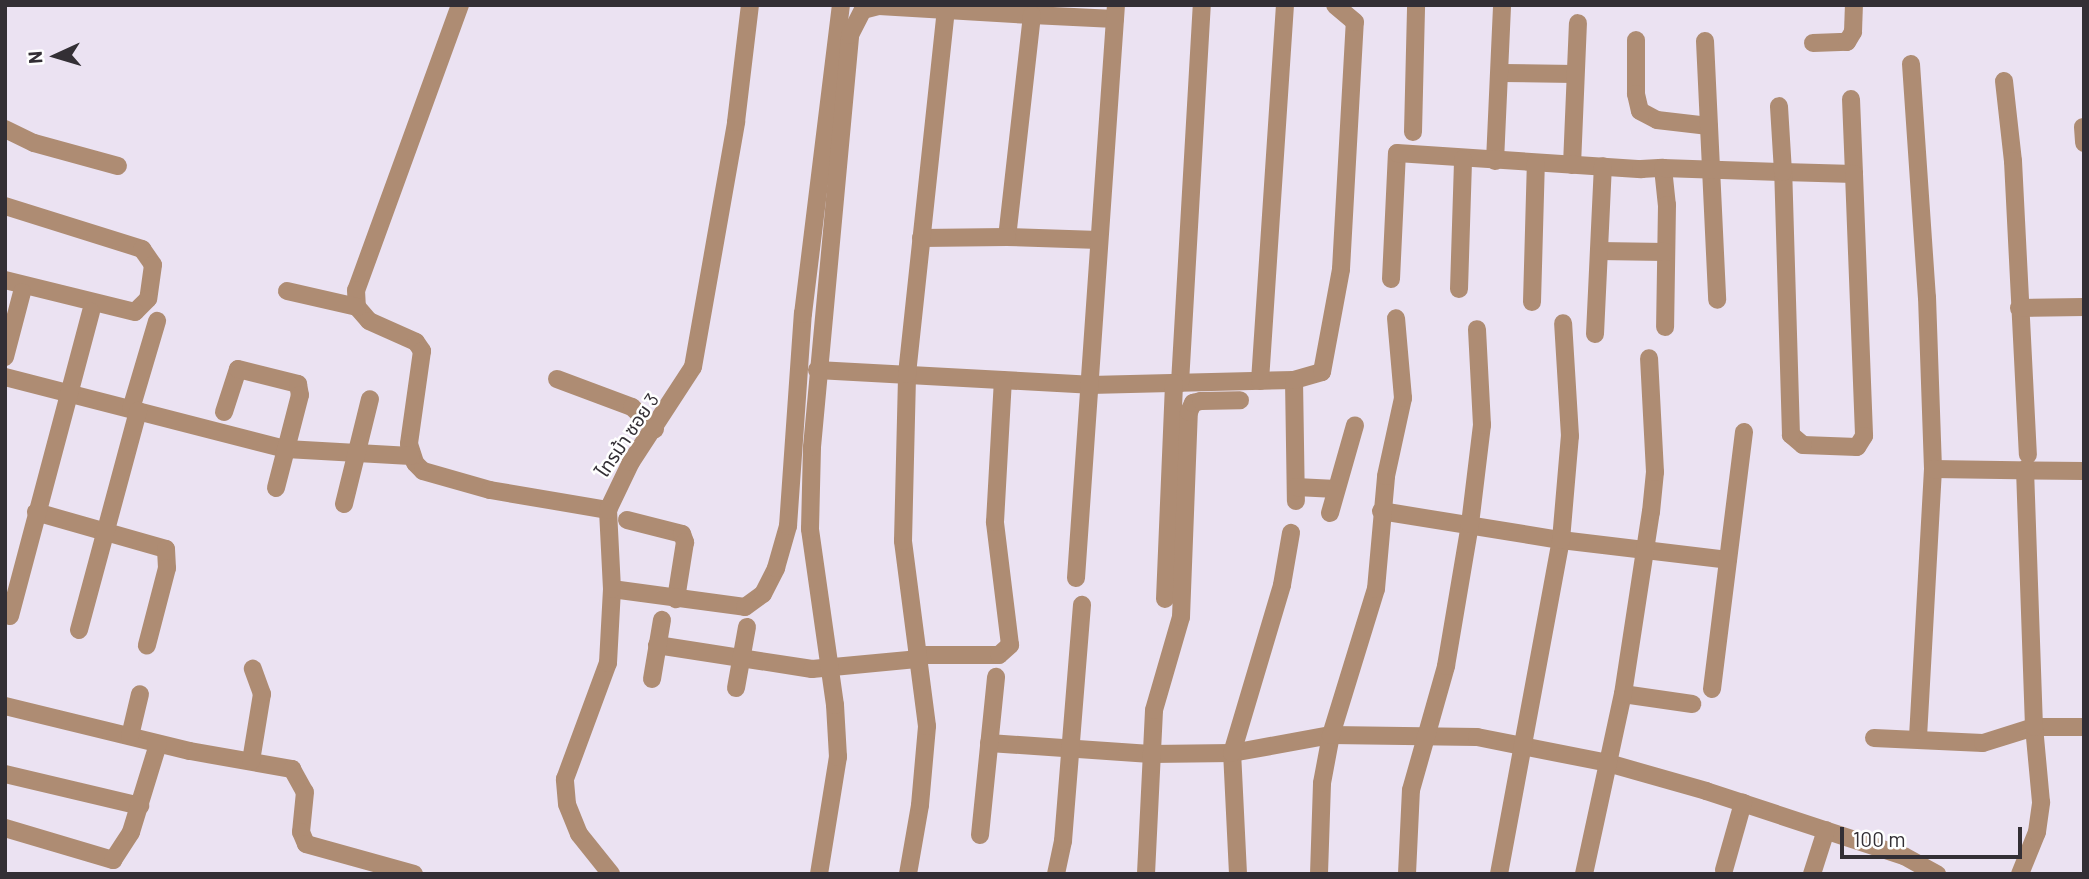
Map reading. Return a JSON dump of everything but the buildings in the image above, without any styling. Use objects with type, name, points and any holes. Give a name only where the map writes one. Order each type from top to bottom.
[{"type":"street","points":[[357,307],[356,290],[460,5]]},
{"type":"street","name":"ไทรม้า ซอย 3","points":[[611,874],[579,834],[567,804],[565,779],[608,663],[612,589],[608,510],[631,462],[690,376],[704,326],[750,5]]},
{"type":"street","points":[[612,589],[676,599],[754,604],[776,568],[788,526],[803,314],[841,5]]},
{"type":"street","points":[[1165,599],[1202,5]]},
{"type":"street","points":[[1260,381],[1285,5]]},
{"type":"street","points":[[817,369],[1090,385],[1294,380],[1322,372],[1341,269],[1355,22],[1335,5]]},
{"type":"street","points":[[1413,131],[1416,5]]},
{"type":"street","points":[[1495,161],[1502,73],[1502,5]]},
{"type":"street","points":[[1813,43],[1847,42],[1853,32],[1854,5]]},
{"type":"street","points":[[819,874],[838,757],[830,668],[810,529],[817,369],[854,22],[863,10],[879,6],[1032,15],[1116,12],[1076,578]]},
{"type":"street","points":[[908,874],[926,743],[904,541],[908,374],[946,12]]},
{"type":"street","points":[[1007,237],[1024,120],[1032,15]]},
{"type":"street","points":[[1572,165],[1578,23]]},
{"type":"street","points":[[1636,40],[1640,111],[1668,122],[1709,126]]},
{"type":"street","points":[[1705,41],[1717,300]]},
{"type":"street","points":[[1911,64],[1933,469],[1918,738]]},
{"type":"street","points":[[1502,73],[1575,74]]},
{"type":"street","points":[[2004,81],[2013,162],[2027,462],[2034,727],[2040,817],[2020,874]]},
{"type":"street","points":[[1779,106],[1791,435],[1803,445],[1857,447],[1864,436],[1851,99]]},
{"type":"street","points":[[5,129],[34,143],[118,166]]},
{"type":"street","points":[[1391,279],[1397,153],[1572,165],[1854,174]]},
{"type":"street","points":[[1459,289],[1463,159]]},
{"type":"street","points":[[1532,302],[1536,163]]},
{"type":"street","points":[[1595,334],[1603,166]]},
{"type":"street","points":[[1663,168],[1665,327]]},
{"type":"street","points":[[5,206],[142,249],[153,265],[148,299],[135,312],[5,280]]},
{"type":"street","points":[[921,238],[1099,240]]},
{"type":"street","points":[[1599,251],[1666,252]]},
{"type":"street","points":[[287,291],[357,307],[369,321],[416,342],[422,351],[410,450],[423,471],[438,477],[608,510]]},
{"type":"street","points":[[5,357],[22,292]]},
{"type":"street","points":[[2019,308],[2084,307]]},
{"type":"street","points":[[10,617],[67,393],[91,312]]},
{"type":"street","points":[[1319,874],[1321,794],[1331,735],[1376,589],[1381,511],[1403,398],[1396,318]]},
{"type":"street","points":[[79,631],[157,321]]},
{"type":"street","points":[[1499,874],[1561,540],[1570,436],[1563,323]]},
{"type":"street","points":[[1407,874],[1410,796],[1457,613],[1470,524],[1482,425],[1477,329]]},
{"type":"street","points":[[1584,874],[1623,694],[1655,472],[1648,358]]},
{"type":"street","points":[[224,412],[238,369],[294,380],[301,389],[276,488]]},
{"type":"street","points":[[5,377],[286,449],[351,452],[410,450]]},
{"type":"street","points":[[556,379],[632,407],[655,429]]},
{"type":"street","points":[[657,645],[741,659],[830,668],[917,657],[999,655],[1010,645],[995,522],[1003,380]]},
{"type":"street","points":[[1294,380],[1296,494],[1336,489]]},
{"type":"street","points":[[344,504],[351,452],[370,400]]},
{"type":"street","points":[[1146,874],[1154,710],[1181,617],[1189,412],[1193,403],[1201,401],[1240,400]]},
{"type":"street","points":[[1330,513],[1355,425]]},
{"type":"street","points":[[1712,689],[1744,432]]},
{"type":"street","points":[[1933,469],[2027,462],[2084,471]]},
{"type":"street","points":[[1381,511],[1561,540],[1728,560]]},
{"type":"street","points":[[36,512],[104,529],[166,549],[167,568],[147,645]]},
{"type":"street","points":[[627,520],[682,534],[685,542],[676,599]]},
{"type":"street","points":[[1238,874],[1232,753],[1282,585],[1291,533]]},
{"type":"street","points":[[1056,874],[1063,841],[1082,605]]},
{"type":"street","points":[[652,680],[662,620]]},
{"type":"street","points":[[736,688],[747,627]]},
{"type":"street","points":[[251,761],[262,694],[253,669]]},
{"type":"street","points":[[980,835],[996,677]]},
{"type":"street","points":[[130,736],[140,694]]},
{"type":"street","points":[[1623,694],[1692,704]]},
{"type":"street","points":[[5,706],[190,751],[292,769],[303,782],[301,832],[306,844],[414,874]]},
{"type":"street","points":[[1874,738],[1983,743],[2034,727],[2084,727]]},
{"type":"street","points":[[989,743],[1150,754],[1232,753],[1331,735],[1428,734],[1525,745],[1608,763],[1743,803],[1904,856],[1937,874]]},
{"type":"street","points":[[5,828],[113,860],[140,806],[160,744]]},
{"type":"street","points":[[5,774],[140,806]]},
{"type":"street","points":[[1724,870],[1743,803]]},
{"type":"street","points":[[1812,874],[1826,830]]}]
